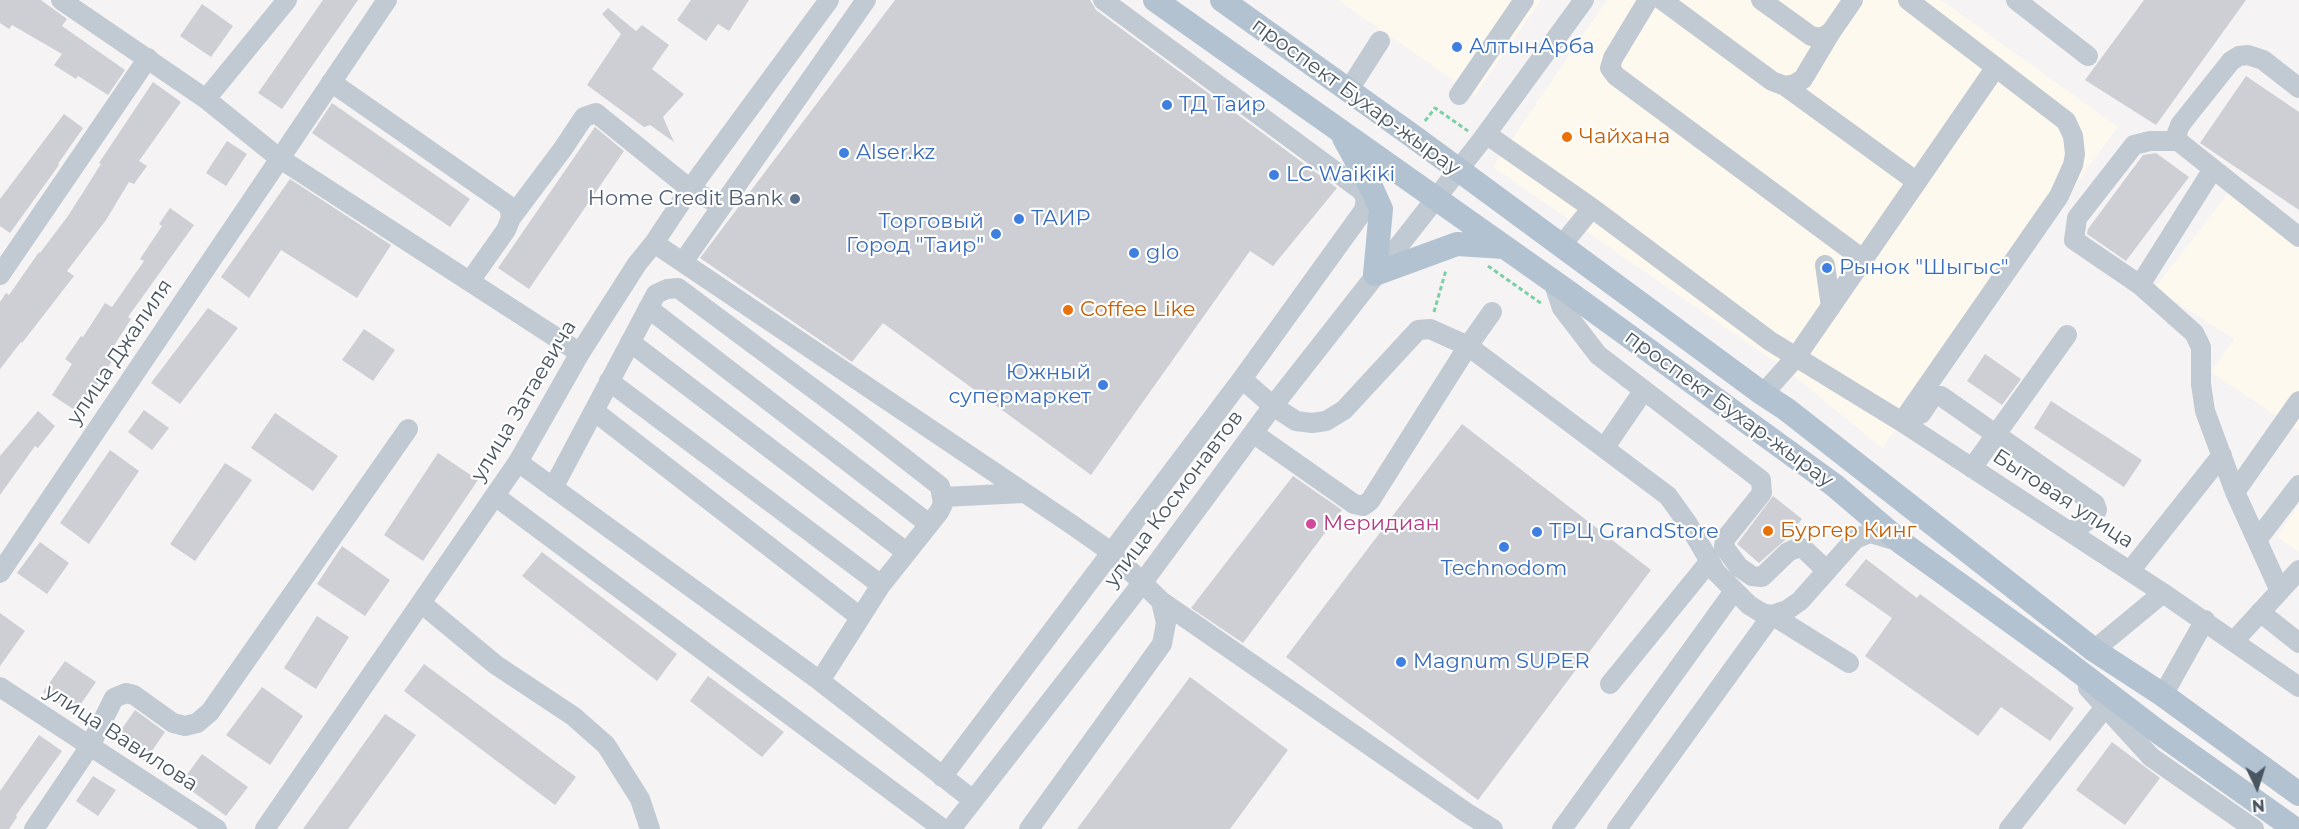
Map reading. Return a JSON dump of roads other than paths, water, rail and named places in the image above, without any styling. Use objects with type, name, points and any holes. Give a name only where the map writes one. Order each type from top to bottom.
[{"type":"main road","name":"проспект Бухар-жырау","points":[[1155,0],[1553,281],[1834,485],[1902,543],[2060,657],[2161,734],[2295,829]]},
{"type":"main road","name":"проспект Бухар-жырау","points":[[1222,0],[1786,409],[2094,650],[2172,702],[2299,794]]},
{"type":"main road","points":[[1340,131],[1381,209],[1375,274],[1456,244],[1505,247]]},
{"type":"main road","points":[[1902,543],[1923,518]]},
{"type":"street","points":[[61,0],[206,99],[279,158],[580,353]]},
{"type":"street","points":[[206,99],[287,0]]},
{"type":"street","name":"улица Джалиля","points":[[0,573],[387,0]]},
{"type":"street","points":[[683,262],[866,0]]},
{"type":"street","points":[[942,777],[1242,379],[1364,210],[1366,199],[1362,191],[1103,0]]},
{"type":"street","points":[[1458,95],[1524,0]]},
{"type":"street","name":"улица Космонавтов","points":[[951,829],[1143,582],[1273,406],[1486,134],[1584,0]]},
{"type":"street","points":[[1648,0],[1613,58],[1610,68],[1616,76],[1864,260]]},
{"type":"street","points":[[1662,0],[1772,81],[1785,86],[1917,182]]},
{"type":"street","points":[[1761,0],[1811,36],[1821,38],[1831,32]]},
{"type":"street","points":[[1785,86],[1796,84],[1803,79],[1853,0]]},
{"type":"street","points":[[1906,425],[2060,196],[2073,165],[2074,154],[2073,136],[2066,120],[1908,0]]},
{"type":"street","points":[[2016,0],[2088,56]]},
{"type":"street","points":[[829,1],[851,21]]},
{"type":"street","name":"улица Затаевича","points":[[264,829],[518,462],[580,353],[638,264],[690,189],[829,1]]},
{"type":"street","points":[[1348,91],[1380,41]]},
{"type":"street","points":[[2178,141],[2177,133],[2180,125],[2232,61],[2239,56],[2263,60],[2299,88]]},
{"type":"street","points":[[0,275],[148,58]]},
{"type":"street","points":[[1763,394],[1796,357],[1996,67]]},
{"type":"street","points":[[331,82],[509,206],[511,218]]},
{"type":"street","points":[[470,281],[506,230],[511,218],[584,117],[596,113],[690,189],[722,206]]},
{"type":"street","name":"Бытовая улица","points":[[1486,134],[1592,208],[1770,341],[1906,425],[2163,592],[2299,687]]},
{"type":"street","points":[[2280,591],[2235,492],[2205,411],[2201,384],[2201,346],[2194,333],[2140,285],[2074,240],[2077,218],[2134,145],[2151,141],[2178,141],[2299,237]]},
{"type":"street","points":[[2140,285],[2213,169]]},
{"type":"street","points":[[1562,246],[1592,208]]},
{"type":"street","points":[[654,243],[1111,552],[1161,601],[1493,829]]},
{"type":"street","points":[[1825,265],[1831,307]]},
{"type":"street","points":[[1553,281],[1562,308],[1598,355],[1761,480],[1762,493],[1725,539],[1724,547],[1738,567],[1752,576],[1762,577],[1788,552],[1798,547],[1804,549],[1827,571]]},
{"type":"street","points":[[553,488],[656,294],[678,288],[905,458],[939,486],[943,497],[944,504],[881,585],[820,681]]},
{"type":"street","points":[[648,308],[929,524]]},
{"type":"street","points":[[1253,434],[1354,504],[1363,506],[1370,501],[1492,312]]},
{"type":"street","points":[[1242,379],[1273,406],[1296,421],[1312,423],[1326,421],[1344,410],[1418,330],[1430,329],[1468,346],[1668,496],[1688,524],[1709,562],[1749,605],[1762,613],[1772,615],[1849,663]]},
{"type":"street","points":[[1972,468],[2067,335]]},
{"type":"street","points":[[630,342],[906,552]]},
{"type":"street","points":[[609,381],[881,585]]},
{"type":"street","points":[[1605,447],[1644,390]]},
{"type":"street","points":[[1906,425],[1933,396],[1937,395],[2095,504],[2097,510],[2094,516],[2071,532]]},
{"type":"street","points":[[2235,492],[2299,401]]},
{"type":"street","points":[[594,411],[860,617]]},
{"type":"street","points":[[34,829],[90,746],[114,698],[126,693],[134,695],[172,723],[185,726],[197,723],[210,712],[408,429]]},
{"type":"street","points":[[2130,571],[2222,456]]},
{"type":"street","points":[[518,462],[820,681],[973,800]]},
{"type":"street","points":[[2257,540],[2299,485]]},
{"type":"street","points":[[943,497],[1024,492]]},
{"type":"street","points":[[495,496],[943,829]]},
{"type":"street","points":[[1617,829],[1772,615],[1787,610],[1800,601],[1855,539],[1870,533],[1902,543]]},
{"type":"street","points":[[1610,684],[1709,562]]},
{"type":"street","points":[[2234,641],[2299,570]]},
{"type":"street","points":[[1562,829],[1734,591]]},
{"type":"street","points":[[2094,650],[2163,592]]},
{"type":"street","points":[[1029,829],[1162,644],[1166,623],[1161,601]]},
{"type":"street","points":[[421,603],[496,665],[573,717],[606,745],[640,799],[650,829]]},
{"type":"street","points":[[2260,612],[2299,643]]},
{"type":"street","points":[[2172,702],[2205,620]]},
{"type":"street","points":[[2060,657],[2151,757],[2254,829]]},
{"type":"street","name":"улица Вавилова","points":[[0,687],[217,829]]},
{"type":"street","points":[[2008,829],[2105,707]]},
{"type":"place","name":"АлтынАрба","points":[[1457,47]]},
{"type":"place","name":"ТД Таир","points":[[1167,105]]},
{"type":"place","name":"Чайхана","points":[[1567,137]]},
{"type":"place","name":"Alser.kz","points":[[844,153]]},
{"type":"place","name":"LC Waikiki","points":[[1274,175]]},
{"type":"place","name":"Home Credit Bank","points":[[795,199]]},
{"type":"place","name":"ТАИР","points":[[1019,219]]},
{"type":"place","name":"Торговый Город \"Таир\"","points":[[996,234]]},
{"type":"place","name":"glo","points":[[1134,253]]},
{"type":"place","name":"Рынок \"Шыгыс\"","points":[[1827,268]]},
{"type":"place","name":"Coffee Like","points":[[1068,310]]},
{"type":"place","name":"Южный супермаркет","points":[[1103,385]]},
{"type":"place","name":"Меридиан","points":[[1311,524]]},
{"type":"place","name":"Бургер Кинг","points":[[1768,531]]},
{"type":"place","name":"ТРЦ GrandStore","points":[[1537,532]]},
{"type":"place","name":"Technodom","points":[[1504,547]]},
{"type":"place","name":"Magnum SUPER","points":[[1401,662]]}]
